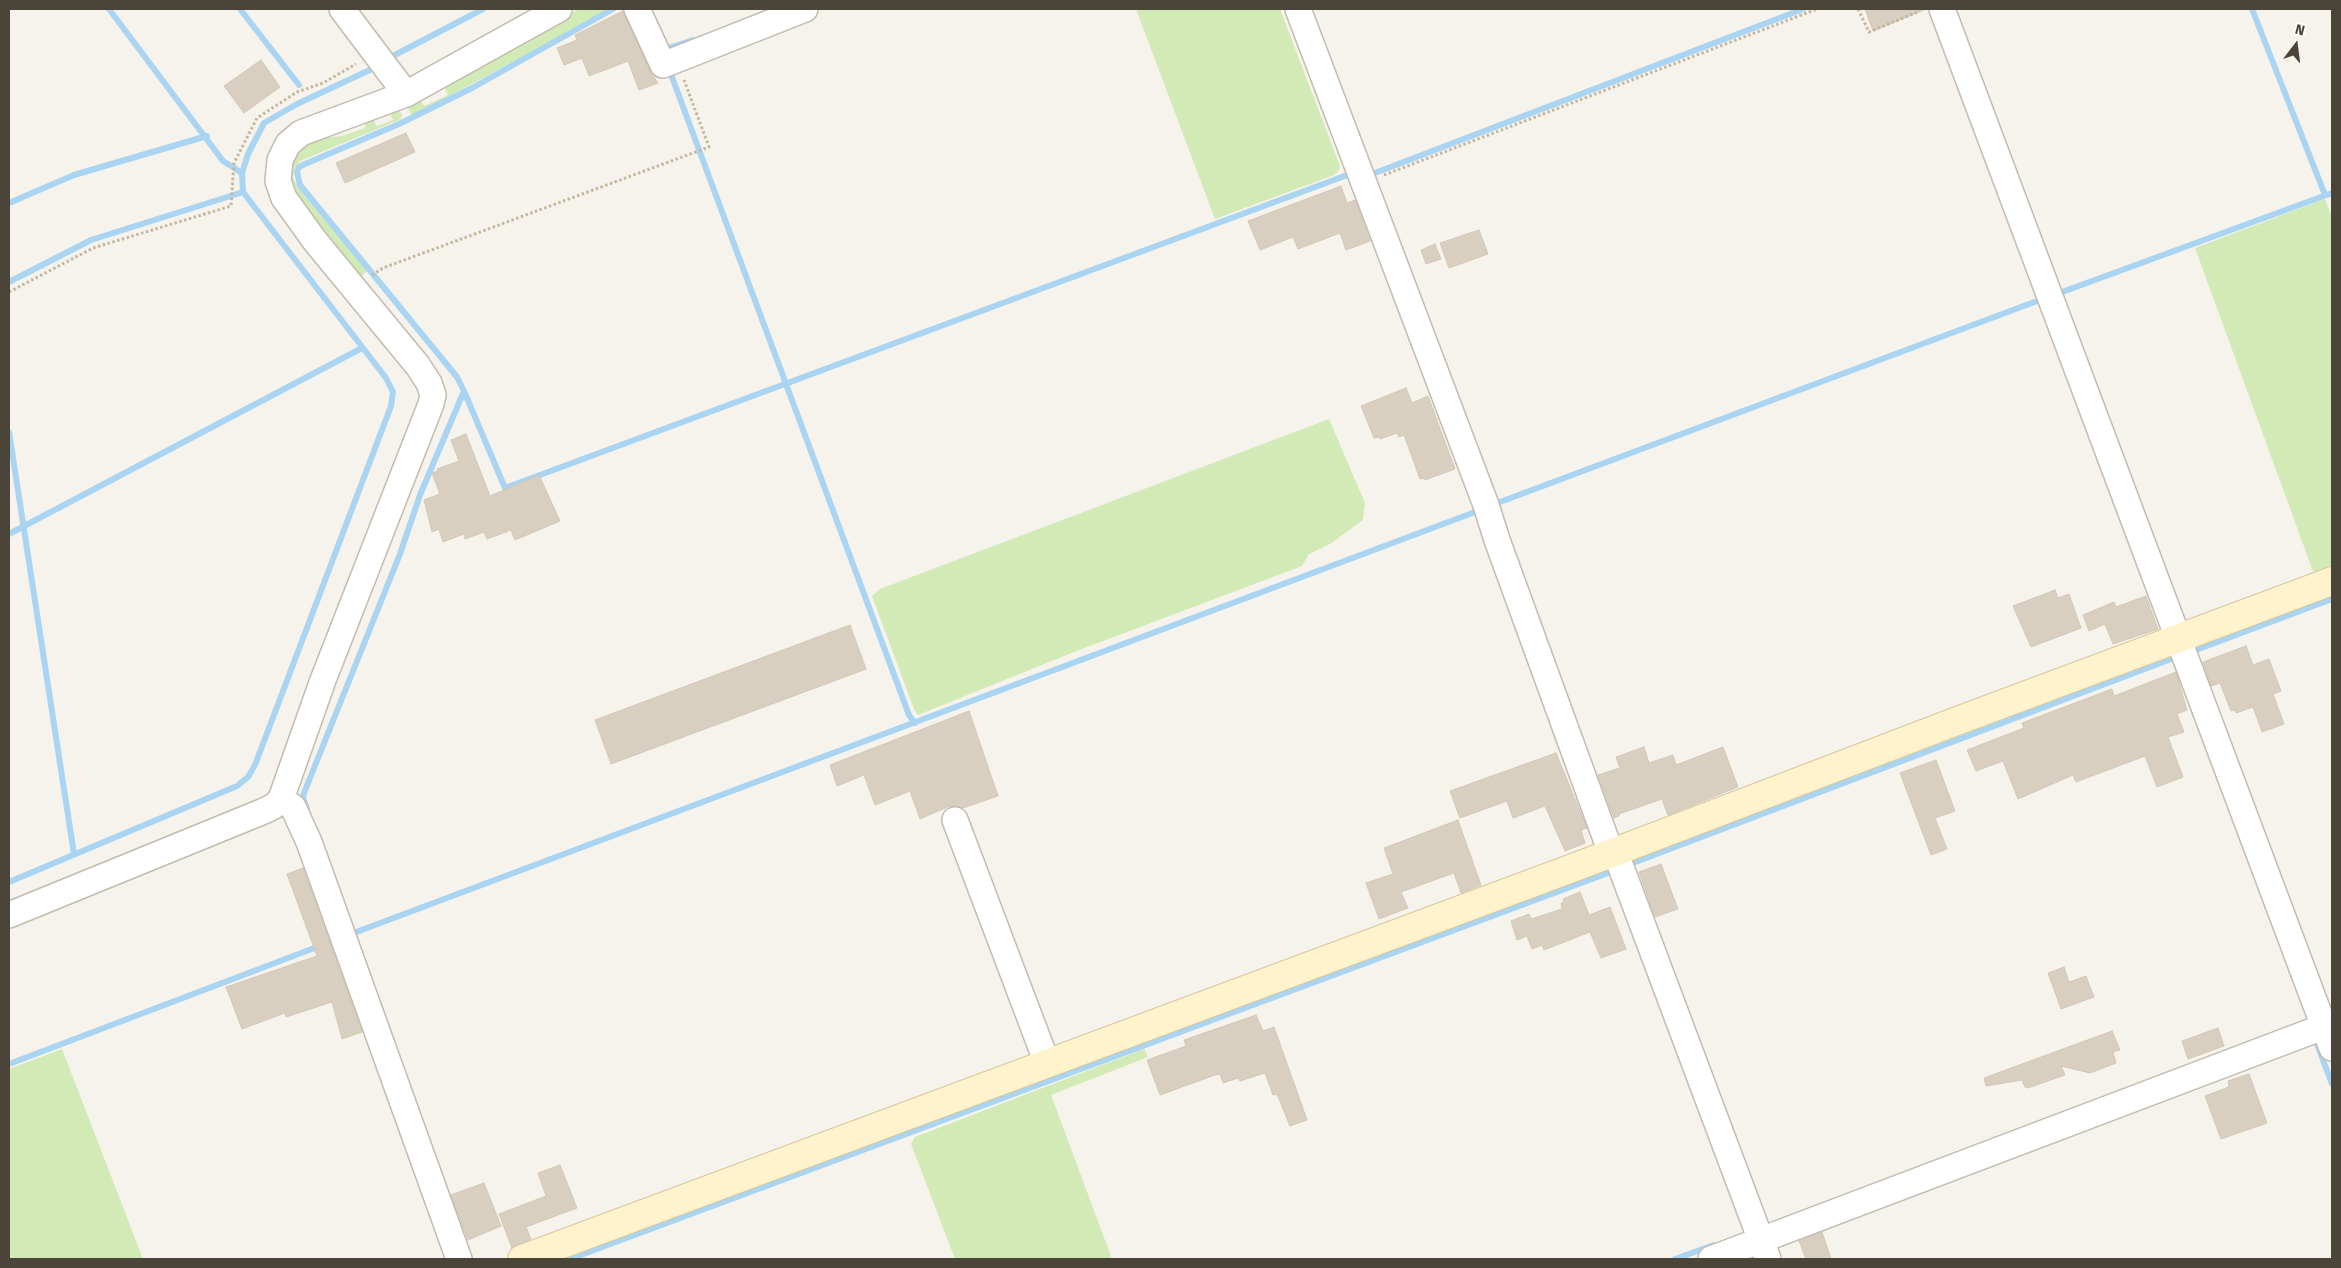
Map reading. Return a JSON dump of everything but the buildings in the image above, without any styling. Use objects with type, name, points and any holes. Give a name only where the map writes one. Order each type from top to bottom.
[{"type":"street","points":[[342,9],[406,94]]},
{"type":"street","points":[[9,915],[264,811],[281,799],[323,680],[433,395],[429,383],[418,366],[315,241],[284,198],[278,181],[278,167],[288,144],[301,133],[406,94],[559,9]]},
{"type":"street","points":[[636,9],[663,65],[805,9]]},
{"type":"street","points":[[1298,9],[1364,179],[1487,508],[1607,842],[1618,863],[1760,1239]]},
{"type":"street","points":[[1711,1259],[1760,1239],[2323,1033],[2184,649],[2098,428],[1942,9]]},
{"type":"street","points":[[522,1259],[1047,1063],[1618,863],[2184,649],[2332,581]]},
{"type":"street","points":[[281,799],[293,807],[309,842],[459,1259]]},
{"type":"street","points":[[955,820],[1047,1063]]},
{"type":"path","points":[[1364,179],[1386,173],[1817,9]]},
{"type":"path","points":[[1858,9],[1868,32],[1922,9]]},
{"type":"path","points":[[9,292],[93,248],[231,206],[234,163],[257,118],[297,92],[323,82],[376,54]]},
{"type":"path","points":[[375,273],[708,147],[676,60]]},
{"type":"green space","points":[[579,9],[611,9],[416,114],[411,114],[406,103]],"holes":[[[443,85],[448,95],[424,106],[419,97]]]},
{"type":"green space","points":[[1136,9],[1280,9],[1340,166],[1339,170],[1334,175],[1215,219]]},
{"type":"green space","points":[[394,107],[402,114],[401,119],[300,161],[295,167],[293,178],[300,190],[367,271],[358,279],[298,206],[286,185],[284,170],[296,147],[310,139],[342,136],[365,128],[365,119]],"holes":[[[389,111],[393,120],[377,126],[373,118]]]},
{"type":"green space","points":[[2325,199],[2332,218],[2332,568],[2314,574],[2195,248]]},
{"type":"green space","points":[[1329,419],[1365,503],[1363,520],[1330,544],[1309,554],[1302,566],[1074,652],[918,715],[914,709],[872,596],[880,589]]},
{"type":"green space","points":[[62,1049],[143,1259],[9,1259],[9,1069]]},
{"type":"green space","points":[[1144,1049],[1148,1057],[1051,1095],[1112,1259],[955,1259],[911,1144],[915,1137]]},
{"type":"waterway","points":[[109,9],[223,161],[242,173]]},
{"type":"waterway","points":[[240,9],[299,85]]},
{"type":"waterway","points":[[391,57],[483,9]]},
{"type":"waterway","points":[[307,809],[303,798],[304,793],[400,554],[420,495],[464,391],[457,377],[300,185],[297,172],[299,167],[305,164],[399,124],[472,88],[613,9]]},
{"type":"waterway","points":[[1367,176],[1803,9]]},
{"type":"waterway","points":[[2252,9],[2325,195]]},
{"type":"waterway","points":[[663,50],[693,40]]},
{"type":"waterway","points":[[9,882],[237,786],[248,777],[255,765],[391,406],[393,392],[386,378],[243,192],[242,173],[248,154],[264,123],[297,104],[374,68]]},
{"type":"waterway","points":[[669,69],[909,715],[915,723]]},
{"type":"waterway","points":[[9,203],[74,175],[207,136]]},
{"type":"waterway","points":[[464,391],[505,488],[1350,174]]},
{"type":"waterway","points":[[9,282],[91,240],[243,192]]},
{"type":"waterway","points":[[2054,295],[2332,193]]},
{"type":"waterway","points":[[1492,505],[2045,298]]},
{"type":"waterway","points":[[9,534],[362,348]]},
{"type":"waterway","points":[[9,432],[74,854]]},
{"type":"waterway","points":[[351,934],[1483,509]]},
{"type":"waterway","points":[[2188,653],[2332,599]]},
{"type":"waterway","points":[[1625,866],[2179,656]]},
{"type":"waterway","points":[[570,1259],[1616,870]]},
{"type":"waterway","points":[[9,1064],[338,939]]},
{"type":"waterway","points":[[2314,1036],[2332,1084]]},
{"type":"waterway","points":[[1675,1259],[1714,1245]]}]
